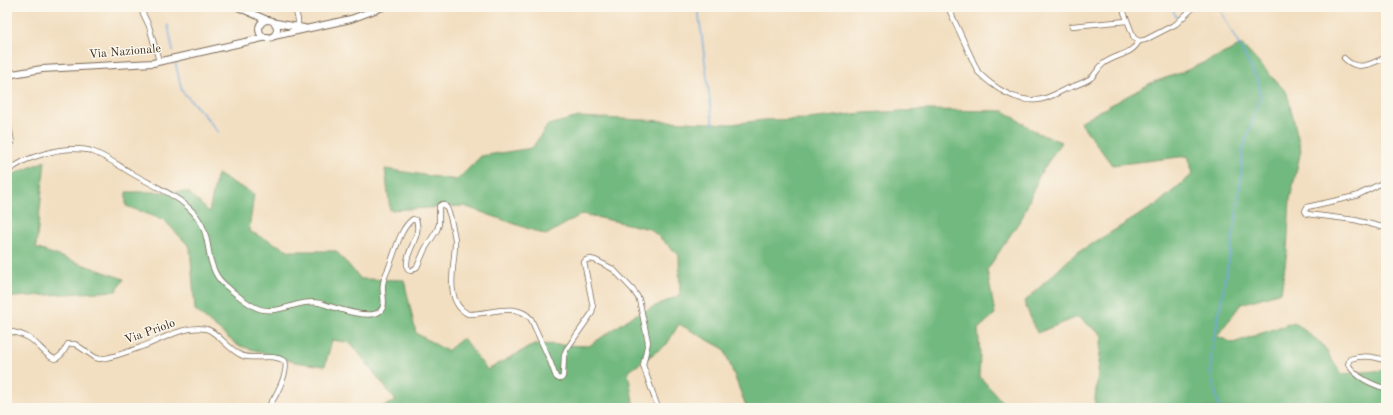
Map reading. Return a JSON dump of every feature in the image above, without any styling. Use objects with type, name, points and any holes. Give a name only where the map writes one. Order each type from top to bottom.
[{"type":"street","points":[[140,7],[149,26],[159,61]]},
{"type":"street","points":[[238,7],[267,20],[272,20],[276,24],[308,29]]},
{"type":"street","points":[[295,7],[298,28]]},
{"type":"street","points":[[248,12],[260,29],[262,35],[267,37],[351,19],[383,7]]},
{"type":"street","points":[[948,7],[978,72],[985,80],[1011,96],[1023,100],[1038,100],[1050,97],[1084,82],[1094,75],[1102,64],[1133,49],[1139,41]]},
{"type":"street","points":[[1122,7],[1134,38],[1139,41],[1145,40],[1176,24],[1194,7]]},
{"type":"street","points":[[251,41],[257,36],[262,22],[267,20]]},
{"type":"street","points":[[1072,26],[1127,21]]},
{"type":"street","points":[[274,36],[277,31],[276,24]]},
{"type":"street","name":"Via Nazionale","points":[[7,75],[42,69],[153,63],[267,37]]},
{"type":"street","points":[[1344,58],[1353,65],[1360,66],[1374,63],[1386,57]]},
{"type":"street","points":[[7,115],[12,143],[7,154]]},
{"type":"street","points":[[7,170],[41,155],[71,149],[90,150],[118,164],[141,179],[169,194],[184,204],[195,214],[203,226],[213,269],[220,280],[253,306],[264,311],[310,302],[348,312],[368,314],[377,313],[383,308],[384,300],[382,288],[385,275],[399,239],[410,221],[413,219],[417,222],[416,238],[407,264],[408,270],[411,271],[417,267],[425,249],[437,230],[439,224],[439,206],[442,204],[445,205],[448,209],[454,235],[452,289],[457,303],[468,314],[499,310],[523,312],[528,315],[550,360],[556,377],[562,378],[566,350],[592,313],[593,307],[584,262],[590,259],[595,260],[613,269],[637,295],[641,305],[648,342],[643,365],[658,408]]},
{"type":"street","points":[[1386,181],[1369,191],[1356,196],[1307,207],[1305,211],[1307,214],[1355,220],[1386,228]]},
{"type":"street","name":"Via Priolo","points":[[7,331],[15,332],[28,337],[50,357],[56,359],[62,354],[68,344],[71,343],[100,359],[142,347],[171,334],[186,330],[207,329],[213,332],[222,341],[241,355],[254,358],[277,358],[285,361],[286,365],[283,377],[274,399],[267,408]]},
{"type":"street","points":[[1386,360],[1370,356],[1357,356],[1350,359],[1348,364],[1352,371],[1364,380],[1386,389]]},
{"type":"green space","points":[[1242,45],[1287,93],[1301,150],[1290,199],[1287,252],[1281,292],[1241,304],[1217,336],[1233,343],[1294,322],[1322,344],[1341,374],[1386,370],[1386,408],[1094,408],[1102,335],[1078,317],[1037,333],[1024,302],[1075,254],[1156,205],[1193,174],[1188,156],[1112,165],[1080,122],[1151,83],[1183,72]]},
{"type":"green space","points":[[925,110],[1004,111],[1038,133],[1061,142],[1039,176],[1023,216],[987,270],[995,314],[978,329],[980,354],[979,376],[1008,408],[781,408],[781,405],[776,408],[748,408],[724,349],[679,324],[667,344],[628,372],[634,408],[378,408],[396,401],[351,343],[332,340],[325,366],[294,362],[237,345],[195,310],[190,247],[164,220],[126,206],[126,192],[188,192],[209,212],[217,174],[254,194],[249,231],[290,251],[336,251],[361,279],[404,280],[416,333],[447,351],[463,338],[487,370],[535,344],[589,346],[633,316],[680,295],[679,255],[650,229],[582,214],[546,235],[464,206],[390,210],[385,169],[457,180],[481,156],[532,148],[548,125],[579,117],[731,124],[763,120],[808,119],[863,113]]},
{"type":"green space","points":[[45,161],[36,248],[124,279],[116,291],[7,297],[7,177]]},
{"type":"waterway","points":[[698,7],[713,125]]},
{"type":"waterway","points":[[1172,7],[1176,17]]},
{"type":"waterway","points":[[1219,7],[1259,83],[1260,99],[1242,152],[1241,178],[1235,226],[1211,356],[1211,373],[1219,408]]},
{"type":"waterway","points":[[168,25],[173,51]]},
{"type":"waterway","points":[[175,61],[182,91],[218,132]]}]
